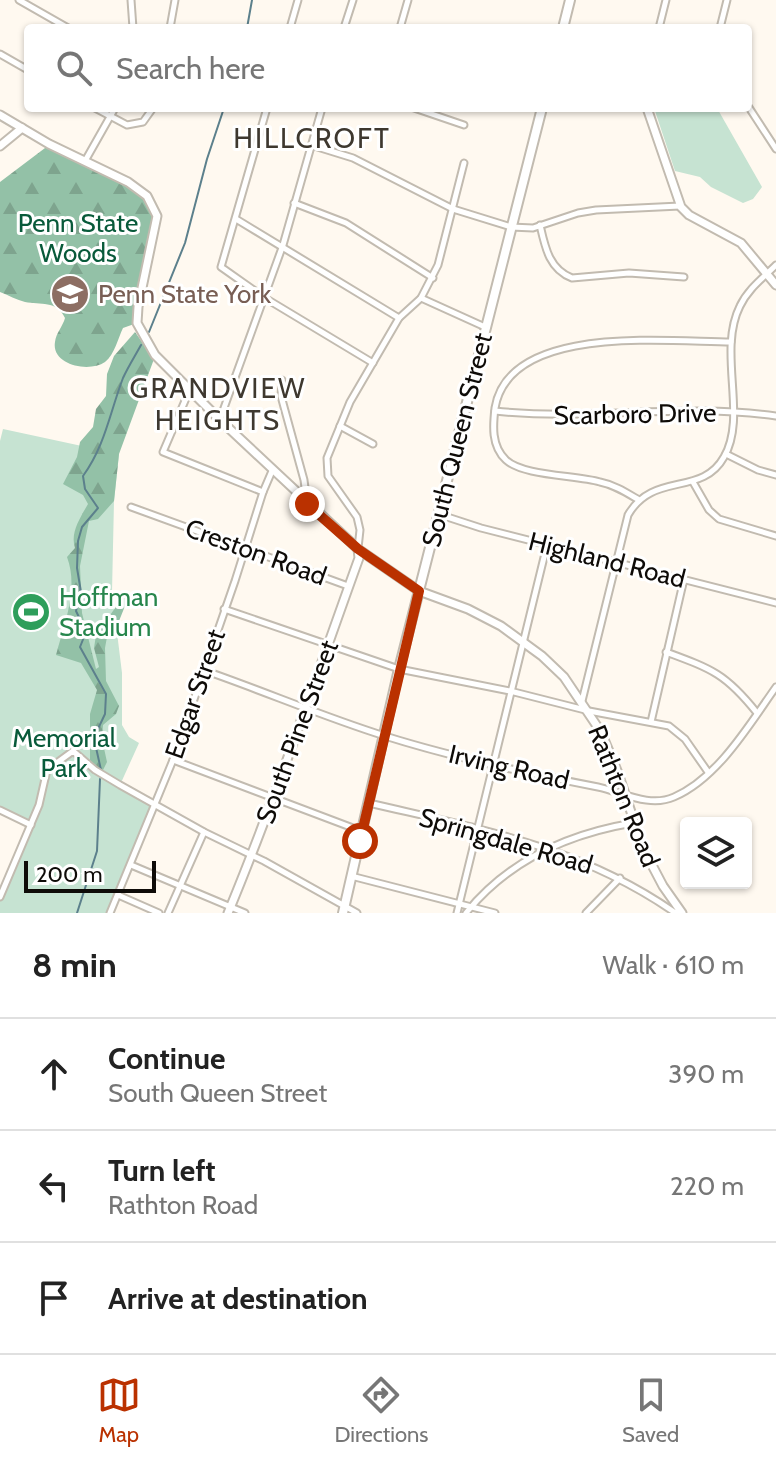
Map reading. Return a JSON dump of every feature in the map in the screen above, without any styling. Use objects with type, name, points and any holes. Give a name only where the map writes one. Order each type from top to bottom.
[{"type":"main road","points":[[564,24],[570,0]]},
{"type":"main road","name":"South Queen Street","points":[[343,910],[399,669],[541,112]]},
{"type":"street","points":[[19,0],[61,24]]},
{"type":"street","points":[[131,0],[133,24]]},
{"type":"street","points":[[171,24],[175,0]]},
{"type":"street","points":[[291,24],[298,0]]},
{"type":"street","points":[[345,24],[353,0]]},
{"type":"street","points":[[401,24],[408,0]]},
{"type":"street","points":[[660,24],[666,0]]},
{"type":"street","points":[[721,24],[727,0]]},
{"type":"street","points":[[0,54],[24,68]]},
{"type":"street","points":[[102,112],[127,125],[143,122],[150,112]]},
{"type":"street","points":[[85,161],[113,112]]},
{"type":"street","points":[[266,112],[223,260],[223,271],[373,363]]},
{"type":"street","points":[[220,420],[283,245],[321,112]]},
{"type":"street","points":[[426,112],[464,125]]},
{"type":"street","points":[[648,112],[681,207],[689,215],[741,243],[776,285]]},
{"type":"street","points":[[752,112],[776,149]]},
{"type":"street","name":"Rathton Road","points":[[0,115],[147,196],[157,216],[137,323],[155,355],[220,420],[358,549],[419,591],[485,617],[523,641],[564,677],[589,711],[611,754],[633,823],[652,867],[681,913]]},
{"type":"street","points":[[0,146],[22,128]]},
{"type":"street","points":[[311,145],[353,158],[453,209],[511,227],[540,225],[596,210],[681,207]]},
{"type":"street","points":[[358,549],[360,530],[357,517],[333,487],[326,467],[340,426],[373,363],[399,318],[421,298],[433,278],[464,163]]},
{"type":"street","points":[[294,203],[346,223],[433,278]]},
{"type":"street","points":[[236,219],[399,318]]},
{"type":"street","points":[[540,225],[547,254],[565,275],[572,278],[629,273],[684,277]]},
{"type":"street","points":[[582,701],[628,515],[639,500],[665,485],[693,482],[716,468],[726,454],[732,434],[733,322],[746,294],[776,265]]},
{"type":"street","points":[[421,298],[485,327]]},
{"type":"street","points":[[639,500],[601,482],[513,466],[503,458],[496,446],[493,425],[500,391],[517,368],[540,356],[597,342],[731,342]]},
{"type":"street","points":[[282,380],[281,396],[304,480],[307,504]]},
{"type":"street","points":[[190,389],[163,452],[263,492]]},
{"type":"street","name":"Scarboro Drive","points":[[495,411],[567,417],[607,413],[776,416]]},
{"type":"street","points":[[340,426],[373,444]]},
{"type":"street","points":[[726,454],[776,475]]},
{"type":"street","name":"Edgar Street","points":[[110,913],[173,760],[272,471]]},
{"type":"street","points":[[693,482],[709,510],[719,519],[776,536]]},
{"type":"street","name":"Creston Road","points":[[131,507],[348,586]]},
{"type":"street","name":"Highland Road","points":[[438,514],[776,603]]},
{"type":"street","points":[[457,913],[547,545]]},
{"type":"street","name":"South Pine Street","points":[[229,910],[328,646],[359,558],[358,549]]},
{"type":"street","points":[[651,722],[685,579]]},
{"type":"street","points":[[224,609],[399,669],[669,726],[678,731],[708,772]]},
{"type":"street","points":[[666,652],[711,668],[738,690],[757,713]]},
{"type":"street","name":"Irving Road","points":[[203,670],[385,736],[493,766],[625,795],[664,800],[692,787],[723,759],[776,687]]},
{"type":"street","points":[[0,897],[31,825],[47,770],[73,751],[95,770],[156,805],[252,855],[343,910],[357,913]]},
{"type":"street","points":[[173,760],[362,831]]},
{"type":"street","name":"Springdale Road","points":[[369,803],[476,828],[593,864],[674,912],[681,913]]},
{"type":"street","points":[[0,810],[31,825]]},
{"type":"street","points":[[466,913],[501,877],[546,848],[592,830],[633,823]]},
{"type":"street","points":[[168,913],[204,832]]},
{"type":"street","points":[[131,865],[229,910],[245,913]]},
{"type":"street","points":[[351,876],[495,913]]},
{"type":"street","points":[[586,913],[620,878]]},
{"type":"street","points":[[118,895],[159,913]]},
{"type":"green space","points":[[655,112],[719,112],[762,187],[753,199],[743,203],[711,187],[700,177],[675,171]]},
{"type":"green space","name":"Penn State Woods","points":[[49,145],[147,196],[157,216],[137,323],[123,328],[105,362],[90,367],[72,365],[55,350],[65,318],[62,312],[48,304],[25,302],[0,292],[0,182]]},
{"type":"green space","points":[[135,332],[154,359],[119,454],[114,501],[98,519],[89,521],[80,566],[82,613],[96,669],[99,667],[94,648],[96,635],[125,594],[129,596],[117,626],[107,637],[105,648],[106,681],[119,706],[116,714],[103,725],[102,739],[107,762],[101,774],[90,766],[90,714],[97,690],[81,663],[56,655],[71,594],[67,557],[75,548],[75,531],[88,504],[83,495],[63,484],[77,457],[80,442],[93,427],[96,409],[106,396],[107,374],[114,356]]},
{"type":"green space","name":"Memorial Park","points":[[3,429],[119,454],[114,501],[112,592],[122,673],[122,725],[129,737],[139,743],[120,785],[156,805],[110,913],[0,913],[0,897],[31,825],[0,810],[0,441]]},
{"type":"waterway","points":[[248,24],[252,0]]},
{"type":"waterway","points":[[149,332],[185,243],[223,112]]},
{"type":"waterway","points":[[101,770],[95,743],[105,714],[106,694],[80,647],[86,632],[76,611],[81,592],[77,568],[78,541],[82,527],[98,508],[85,489],[83,476],[97,453],[123,378],[141,345]]},
{"type":"waterway","points":[[77,913],[97,851],[100,779]]},
{"type":"place","name":"Penn State York","points":[[70,294]]},
{"type":"place","name":"Hoffman Stadium","points":[[31,612]]},
{"type":"district","name":"HILLCROFT","points":[[312,138]]},
{"type":"district","name":"GRANDVIEW HEIGHTS","points":[[218,404]]},
{"type":"route","points":[[307,504],[358,549],[419,591],[360,841]]}]
